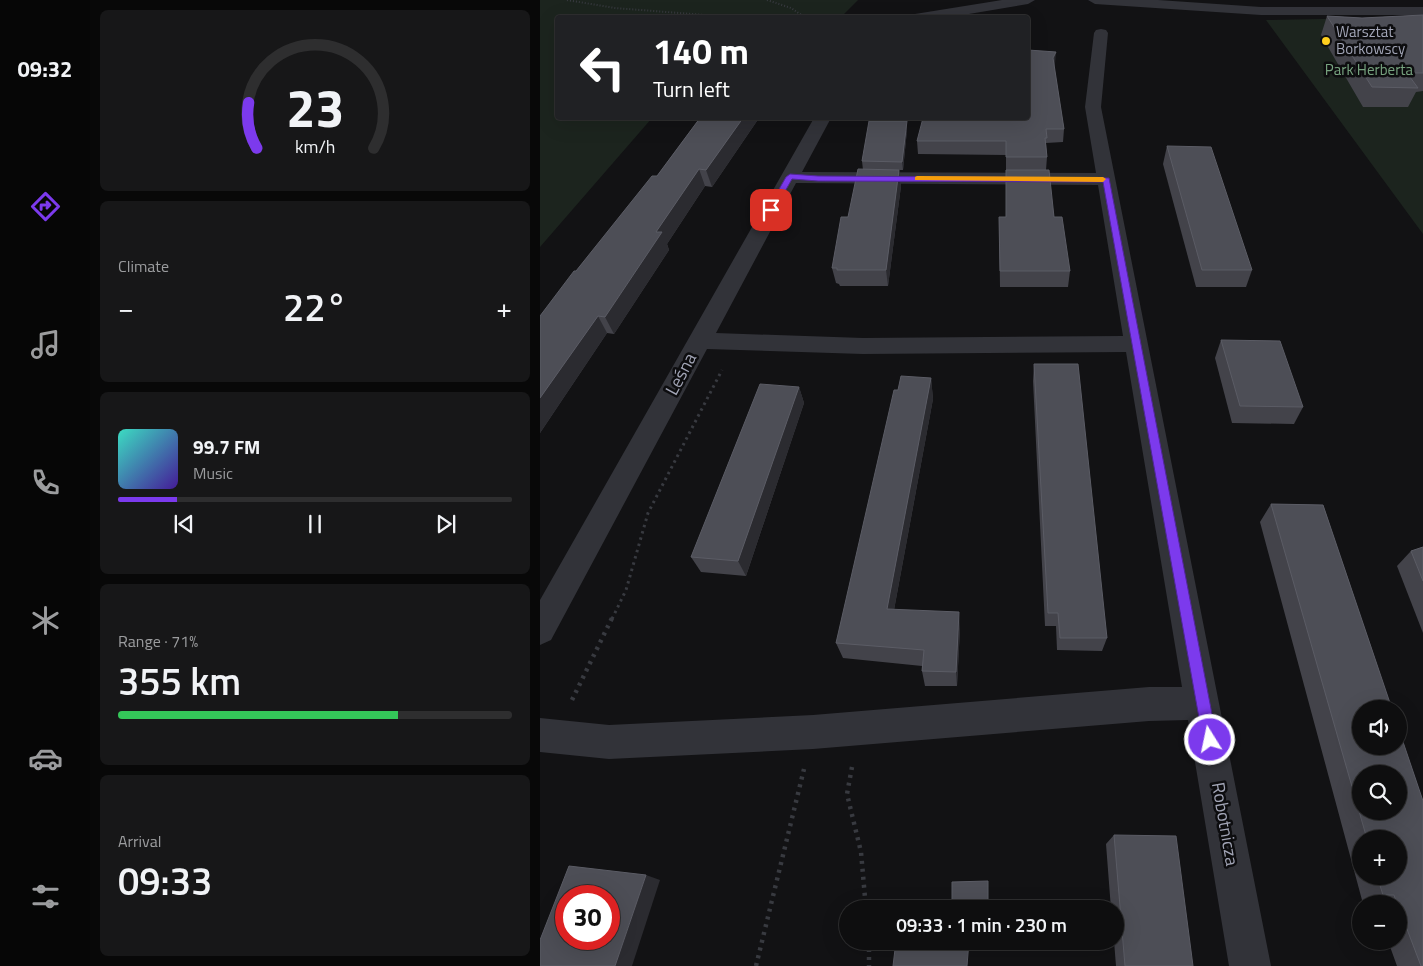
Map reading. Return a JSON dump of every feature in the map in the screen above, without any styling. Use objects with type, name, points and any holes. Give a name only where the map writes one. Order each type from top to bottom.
[{"type":"street","points":[[934,15],[1028,0]]},
{"type":"street","points":[[1095,0],[1261,11],[1423,11]]},
{"type":"street","name":"Robotnicza","points":[[1101,33],[1094,107],[1250,966]]},
{"type":"street","name":"Leśna","points":[[540,630],[821,120]]},
{"type":"street","points":[[790,177],[818,179],[1106,179]]},
{"type":"street","points":[[699,340],[736,343],[913,345],[1136,344]]},
{"type":"street","points":[[547,736],[609,742],[813,732],[1149,704],[1203,703]]},
{"type":"path","points":[[567,0],[615,8],[705,15]]},
{"type":"path","points":[[767,0],[791,8],[802,15]]},
{"type":"path","points":[[547,736],[626,590],[648,513],[736,343]]},
{"type":"path","points":[[860,729],[847,794],[861,852],[865,900]]},
{"type":"path","points":[[756,966],[813,732]]},
{"type":"path","points":[[869,950],[869,966]]},
{"type":"green space","points":[[540,0],[858,0],[843,15],[555,15],[555,120],[650,120],[540,247]]},
{"type":"green space","name":"Park Herberta","points":[[1423,17],[1423,234],[1266,20]]},
{"type":"building","points":[[1423,15],[1423,73],[1407,73],[1418,88],[1372,87],[1327,16],[1362,18]]},
{"type":"building","points":[[1030,50],[1056,52],[1053,58],[1064,129],[1046,129],[1047,157],[1006,157],[1006,141],[917,141],[922,120],[1030,120]]},
{"type":"building","points":[[699,120],[742,120],[706,170],[699,169],[656,232],[662,232],[605,317],[598,316],[540,398],[540,316],[574,271],[576,271],[652,176],[657,176]]},
{"type":"building","points":[[869,121],[907,121],[902,162],[862,161]]},
{"type":"building","points":[[1167,146],[1211,147],[1252,270],[1202,270]]},
{"type":"building","points":[[858,169],[899,170],[886,270],[837,270],[837,268],[832,268],[841,217],[848,217]]},
{"type":"building","points":[[1006,170],[1049,170],[1054,217],[1062,217],[1070,271],[1000,271],[999,217],[1006,217]]},
{"type":"building","points":[[1221,340],[1280,341],[1303,407],[1240,406]]},
{"type":"building","points":[[1034,364],[1078,364],[1107,638],[1060,638],[1058,613],[1048,613]]},
{"type":"building","points":[[901,376],[931,378],[887,609],[959,612],[956,672],[922,671],[924,650],[836,643],[894,390],[898,390]]},
{"type":"building","points":[[760,384],[799,387],[738,561],[691,557]]},
{"type":"building","points":[[1271,504],[1323,505],[1389,700],[1352,700],[1352,755],[1407,754],[1423,801],[1423,966],[1421,966],[1407,929],[1407,895],[1383,895],[1380,885],[1407,885],[1407,830],[1364,830],[1362,820],[1407,820],[1407,765],[1352,765],[1352,787]]},
{"type":"building","points":[[1423,547],[1423,581],[1411,551]]},
{"type":"building","points":[[1114,835],[1176,836],[1193,966],[1125,966],[1124,900],[1119,900]]},
{"type":"building","points":[[569,866],[646,875],[615,966],[540,966],[540,940],[555,902],[555,950],[620,950],[620,885],[562,885]]},
{"type":"building","points":[[988,881],[988,900],[952,900],[952,882]]},
{"type":"building","points":[[895,950],[968,950],[967,966],[893,966]]},
{"type":"slow traffic","points":[[917,179],[1103,179]]},
{"type":"place","name":"Warsztat Borkowscy","points":[[1326,41]]},
{"type":"route","points":[[771,210],[790,177],[818,179],[1106,179],[1210,740]]}]
